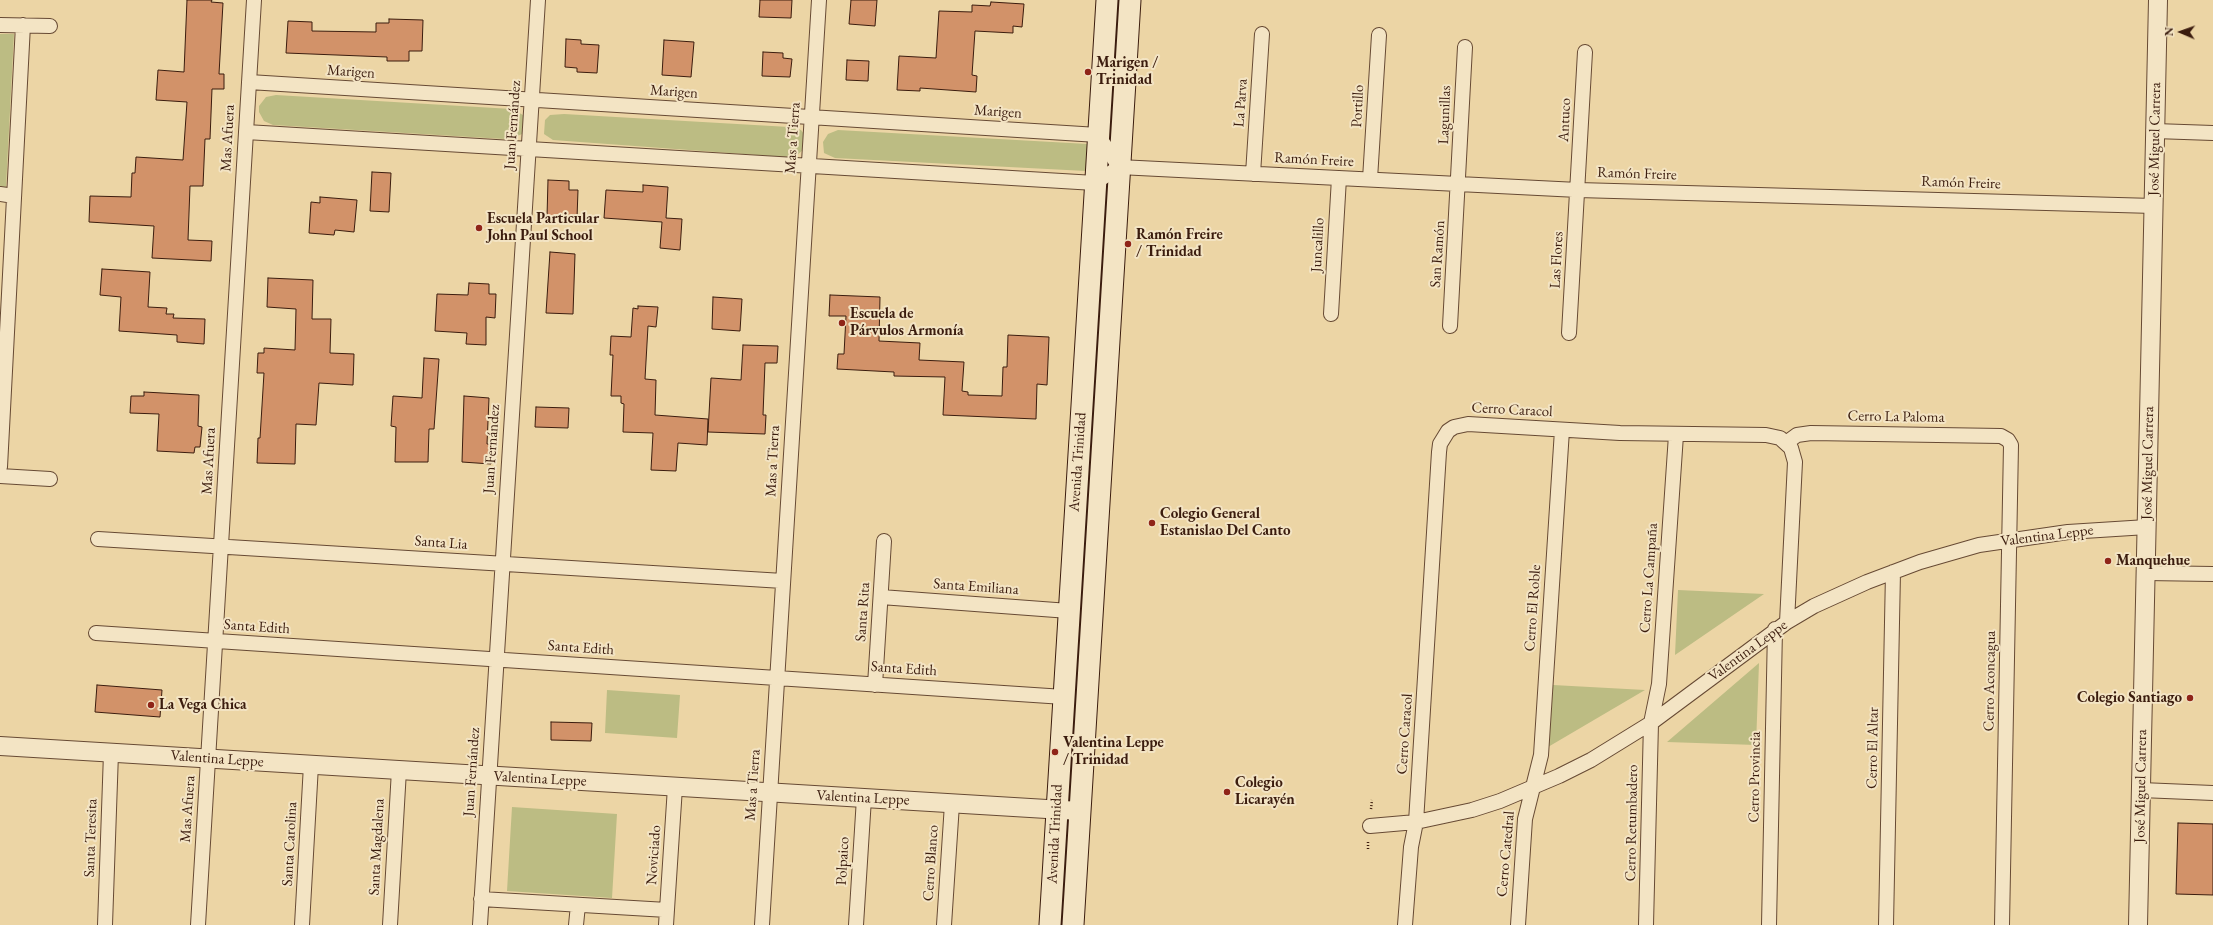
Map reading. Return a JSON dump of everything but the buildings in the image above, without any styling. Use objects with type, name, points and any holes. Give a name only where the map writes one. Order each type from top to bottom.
[{"type":"main road","name":"Avenida Trinidad","points":[[1050,925],[1107,0]]},
{"type":"main road","name":"Avenida Trinidad","points":[[1073,925],[1130,0]]},
{"type":"street","name":"Mas Afuera","points":[[198,925],[254,0]]},
{"type":"street","name":"Juan Fernández","points":[[480,925],[538,0]]},
{"type":"street","name":"Mas a Tierra","points":[[762,925],[819,0]]},
{"type":"street","name":"José Miguel Carrera","points":[[2138,925],[2158,0]]},
{"type":"street","points":[[0,25],[50,26]]},
{"type":"street","points":[[0,467],[7,195],[23,25]]},
{"type":"street","name":"La Parva","points":[[1253,174],[1262,34]]},
{"type":"street","name":"Portillo","points":[[1370,180],[1379,35]]},
{"type":"street","name":"Lagunillas","points":[[1459,184],[1465,47]]},
{"type":"street","name":"Antuco","points":[[1578,190],[1585,52]]},
{"type":"street","name":"Marigen","points":[[249,82],[1098,135]]},
{"type":"street","points":[[2155,131],[2213,133]]},
{"type":"street","points":[[246,132],[1095,183],[1119,167],[1098,135]]},
{"type":"street","name":"Ramón Freire","points":[[1119,167],[1578,190],[2154,206]]},
{"type":"street","name":"Juncalillo","points":[[1331,314],[1339,178]]},
{"type":"street","name":"San Ramón","points":[[1450,326],[1459,184]]},
{"type":"street","name":"Las Flores","points":[[1569,333],[1578,190]]},
{"type":"street","name":"Cerro Caracol","points":[[1405,925],[1411,848],[1416,822],[1440,444],[1448,431],[1461,425],[1676,435],[1773,436],[1786,443]]},
{"type":"street","name":"Cerro El Roble","points":[[1532,788],[1541,755],[1562,430]]},
{"type":"street","name":"Cerro La Paloma","points":[[1786,443],[1797,435],[1811,433],[2000,436],[2008,440]]},
{"type":"street","name":"Cerro La Campaña","points":[[1651,723],[1659,684],[1676,435]]},
{"type":"street","name":"Cerro Aconcagua","points":[[2002,925],[2010,539],[2008,515],[2012,450],[2008,440]]},
{"type":"street","points":[[1781,625],[1796,468],[1794,455],[1786,443]]},
{"type":"street","points":[[0,476],[50,479]]},
{"type":"street","name":"Valentina Leppe","points":[[1370,826],[1416,822],[1472,810],[1532,788],[1590,760],[1651,723],[1781,625],[1842,593],[1893,572],[1947,554],[2010,539],[2068,532],[2147,527]]},
{"type":"street","name":"Santa Lia","points":[[98,539],[783,581]]},
{"type":"street","name":"Santa Rita","points":[[875,685],[884,541]]},
{"type":"street","name":"Cerro El Altar","points":[[1886,925],[1893,572]]},
{"type":"street","points":[[2146,573],[2213,574]]},
{"type":"street","name":"Santa Emiliana","points":[[881,597],[1069,611]]},
{"type":"street","name":"Cerro Provincia","points":[[1769,925],[1781,625]]},
{"type":"street","name":"Santa Edith","points":[[96,633],[1064,698]]},
{"type":"street","name":"Cerro Retumbadero","points":[[1646,925],[1651,723]]},
{"type":"street","name":"Valentina Leppe","points":[[0,746],[1080,811]]},
{"type":"street","name":"Santa Teresita","points":[[105,925],[111,753]]},
{"type":"street","name":"Santa Carolina","points":[[302,925],[311,765]]},
{"type":"street","name":"Santa Magdalena","points":[[390,925],[399,770]]},
{"type":"street","name":"Noviciado","points":[[666,925],[675,787]]},
{"type":"street","name":"Cerro Catedral","points":[[1518,925],[1525,819],[1532,788]]},
{"type":"street","points":[[2141,790],[2213,793]]},
{"type":"street","name":"Polpaico","points":[[856,925],[864,798]]},
{"type":"street","name":"Cerro Blanco","points":[[944,925],[952,804]]},
{"type":"street","points":[[481,899],[667,910]]},
{"type":"street","points":[[576,925],[578,905]]},
{"type":"green space","points":[[0,34],[14,34],[6,187],[0,186]]},
{"type":"green space","points":[[276,95],[512,109],[523,115],[526,119],[522,134],[513,138],[504,139],[273,125],[264,121],[259,112],[259,106],[266,97]]},
{"type":"green space","points":[[564,114],[789,127],[801,130],[804,134],[804,149],[796,156],[784,157],[553,140],[544,134],[545,120],[550,115]]},
{"type":"green space","points":[[838,130],[1088,144],[1086,171],[835,158],[824,153],[823,142],[828,134]]},
{"type":"green space","points":[[1678,590],[1764,594],[1675,655]]},
{"type":"green space","points":[[1759,663],[1756,745],[1667,742]]},
{"type":"green space","points":[[1553,685],[1645,690],[1548,747]]},
{"type":"green space","points":[[607,690],[680,695],[677,738],[605,733]]},
{"type":"green space","points":[[512,807],[617,814],[612,898],[507,891]]},
{"type":"place","name":"Marigen / Trinidad","points":[[1088,72]]},
{"type":"place","name":"Escuela Particular John Paul School","points":[[479,228]]},
{"type":"place","name":"Ramón Freire / Trinidad","points":[[1128,244]]},
{"type":"place","name":"Escuela de Párvulos Armonía","points":[[842,323]]},
{"type":"place","name":"Colegio General Estanislao Del Canto","points":[[1152,523]]},
{"type":"place","name":"Manquehue","points":[[2108,561]]},
{"type":"place","name":"Colegio Santiago","points":[[2190,698]]},
{"type":"place","name":"La Vega Chica","points":[[151,705]]},
{"type":"place","name":"Valentina Leppe / Trinidad","points":[[1055,752]]},
{"type":"place","name":"Colegio Licarayén","points":[[1227,792]]}]
